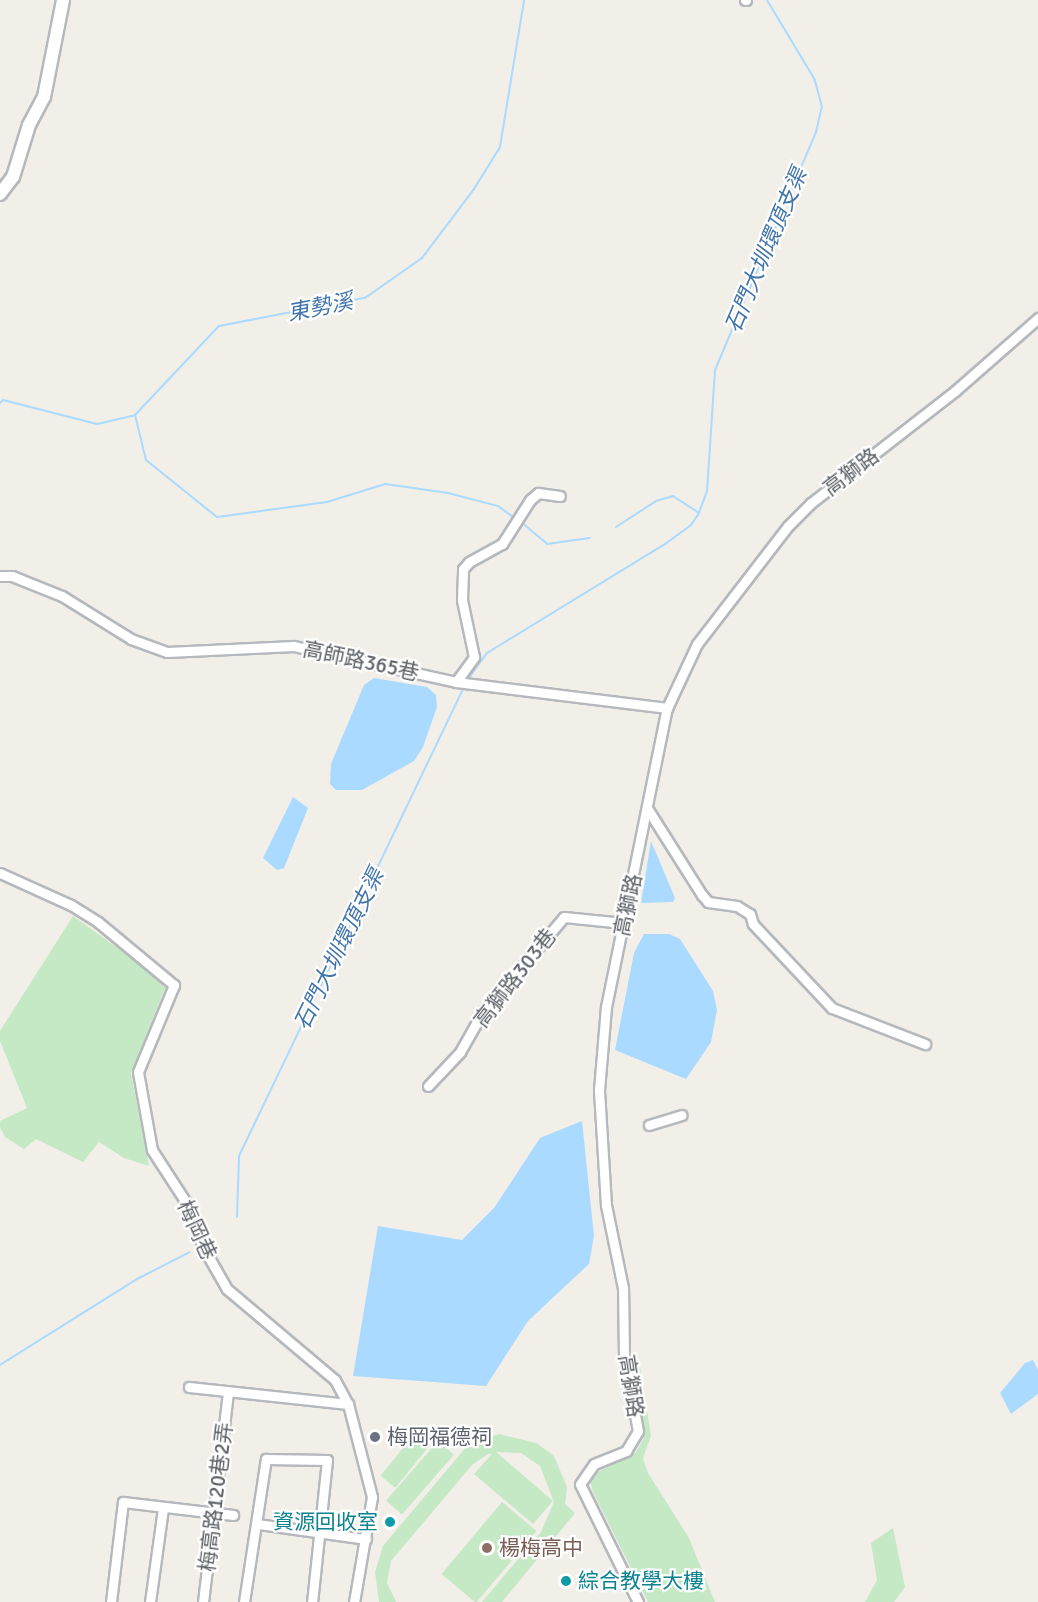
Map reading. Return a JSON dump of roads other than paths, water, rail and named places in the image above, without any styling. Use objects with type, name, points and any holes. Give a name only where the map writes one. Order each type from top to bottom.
[{"type":"street","points":[[0,194],[13,177],[29,125],[44,98],[63,0]]},
{"type":"street","name":"高獅路","points":[[638,1602],[580,1484],[594,1464],[626,1451],[638,1431],[624,1356],[623,1288],[606,1205],[599,1090],[606,1007],[668,708],[697,644],[788,526],[811,503],[955,391],[1038,318]]},
{"type":"street","points":[[456,682],[474,657],[462,600],[463,569],[469,562],[502,544],[538,493],[560,496]]},
{"type":"street","name":"高師路365巷","points":[[0,576],[12,576],[62,596],[131,639],[167,652],[294,646],[456,682],[668,708]]},
{"type":"street","points":[[647,808],[702,896],[708,902],[737,906],[750,914],[753,924],[832,1008],[925,1044]]},
{"type":"street","name":"梅岡巷","points":[[0,873],[71,905],[98,922],[174,985],[138,1072],[152,1150],[191,1210],[203,1247],[227,1289],[335,1380],[348,1404],[370,1479],[372,1497],[354,1602]]},
{"type":"street","name":"高獅路303巷","points":[[428,1086],[460,1052],[482,1013],[564,917],[624,923]]},
{"type":"street","points":[[649,1125],[681,1115]]},
{"type":"street","points":[[189,1387],[348,1404]]},
{"type":"street","name":"梅高路120巷2弄","points":[[203,1602],[228,1392]]},
{"type":"street","points":[[244,1602],[258,1524],[266,1459],[327,1460],[312,1602]]},
{"type":"street","points":[[111,1602],[123,1502],[214,1515],[233,1515]]},
{"type":"street","points":[[150,1602],[163,1508]]},
{"type":"street","points":[[258,1524],[366,1539]]},
{"type":"water","points":[[374,678],[427,687],[436,695],[437,707],[423,747],[414,761],[362,790],[336,790],[330,784],[331,764],[364,685]]},
{"type":"water","points":[[293,797],[308,808],[284,868],[277,870],[263,858]]},
{"type":"water","points":[[651,841],[675,898],[673,902],[641,903]]},
{"type":"water","points":[[644,934],[669,934],[680,939],[713,991],[717,1010],[711,1042],[686,1079],[615,1050],[634,953]]},
{"type":"water","points":[[582,1121],[594,1236],[589,1264],[528,1321],[486,1386],[353,1376],[378,1226],[462,1240],[494,1208],[540,1138]]},
{"type":"water","points":[[1033,1360],[1038,1370],[1038,1394],[1011,1414],[1000,1393],[1025,1363]]},
{"type":"waterway","name":"東勢溪","points":[[0,403],[3,400],[97,424],[135,415],[219,326],[365,298],[422,258],[474,189],[500,147],[524,0]]},
{"type":"waterway","name":"石門大圳環頂支渠","points":[[468,679],[487,653],[665,544],[691,525],[699,513],[707,491],[715,370],[816,132],[822,107],[815,80],[767,0]]},
{"type":"waterway","name":"石門大圳環頂支渠","points":[[135,415],[146,460],[217,517],[327,502],[385,484],[448,493],[498,506],[516,519]]},
{"type":"waterway","name":"石門大圳環頂支渠","points":[[616,527],[656,501],[673,496],[699,513]]},
{"type":"waterway","name":"石門大圳環頂支渠","points":[[521,522],[547,544],[590,538]]},
{"type":"waterway","name":"石門大圳環頂支渠","points":[[237,1217],[239,1156],[464,687]]},
{"type":"waterway","name":"石門大圳環頂支渠","points":[[0,1365],[137,1279],[190,1252]]},
{"type":"place","name":"梅岡福德祠","points":[[375,1437]]},
{"type":"place","name":"資源回收室","points":[[390,1522]]},
{"type":"place","name":"楊梅高中","points":[[487,1548]]},
{"type":"place","name":"綜合教學大樓","points":[[566,1581]]}]
